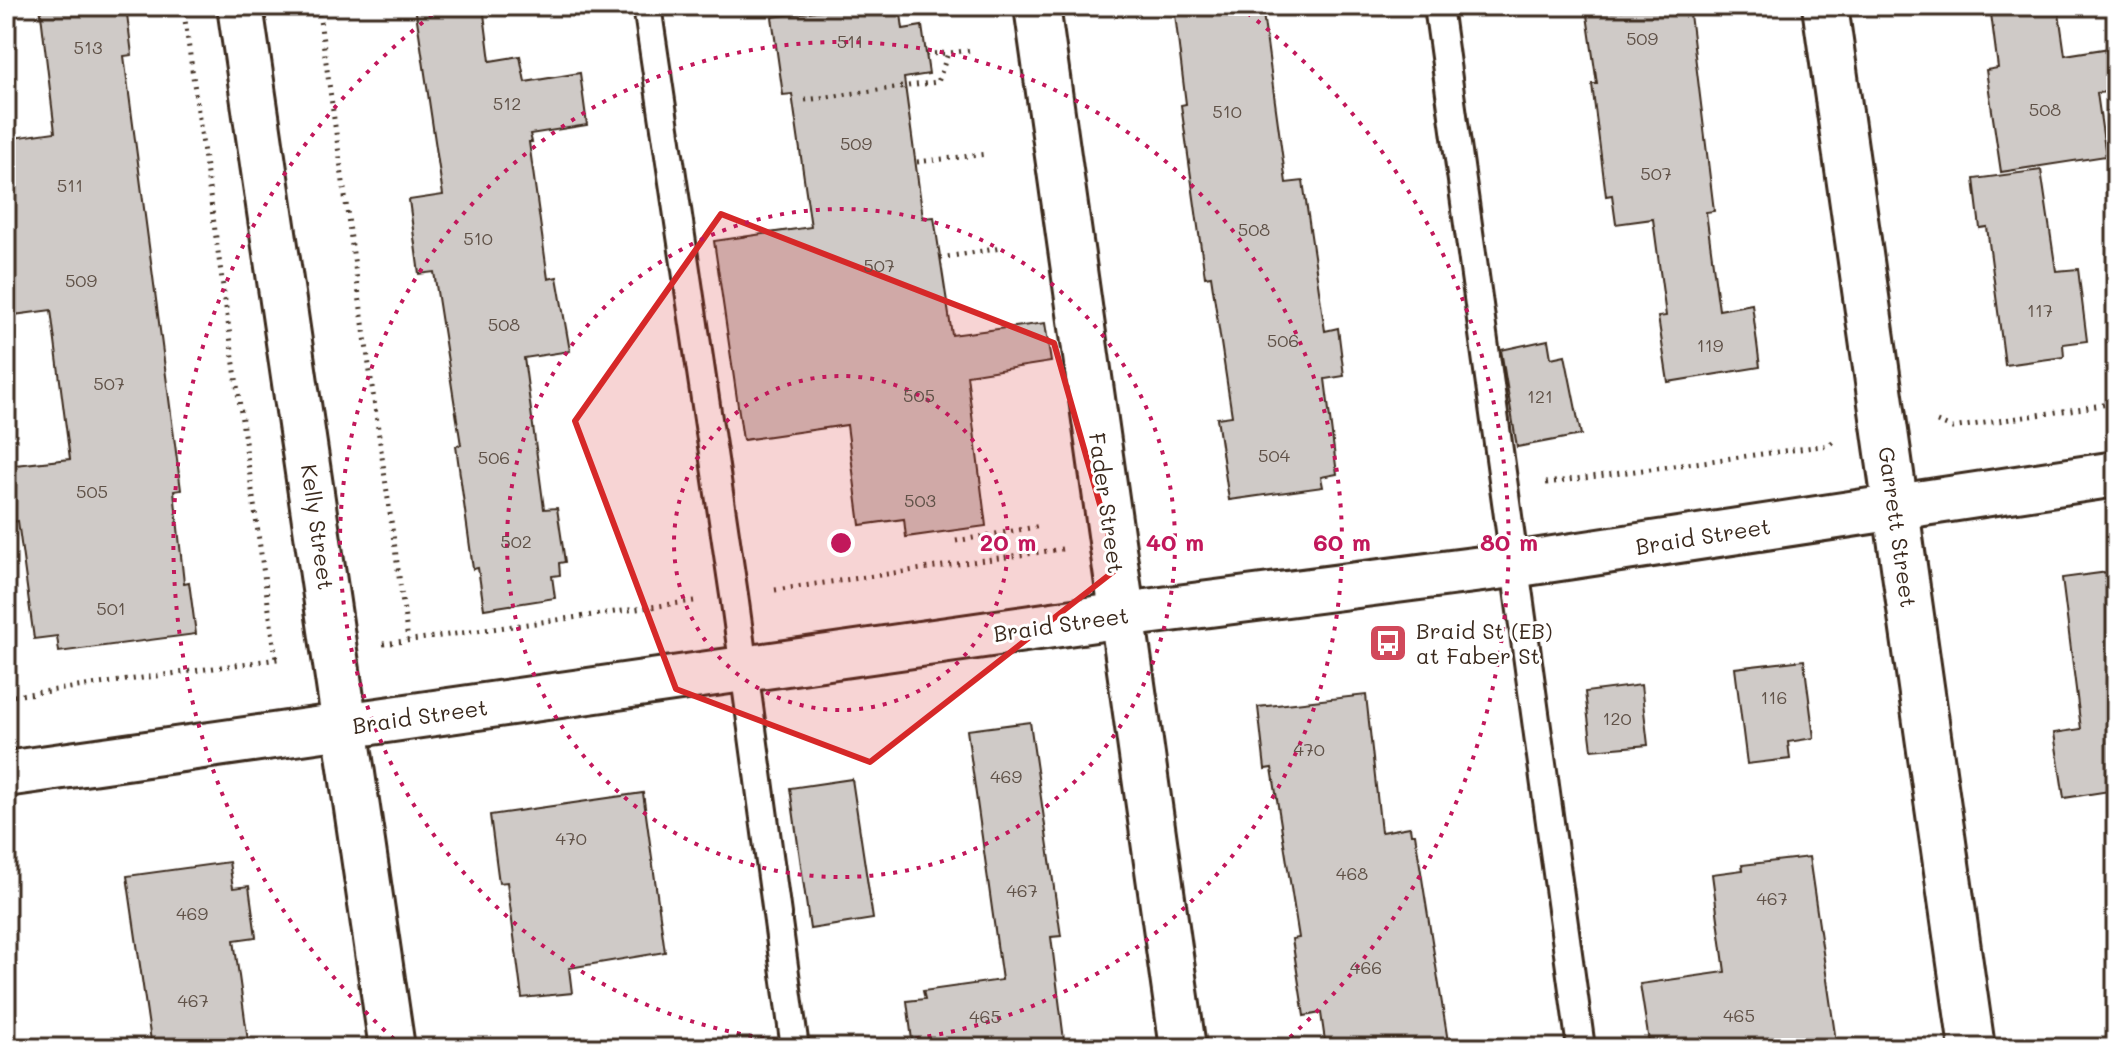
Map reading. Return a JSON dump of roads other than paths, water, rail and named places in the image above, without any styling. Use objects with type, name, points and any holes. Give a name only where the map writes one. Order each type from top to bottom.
[{"type":"street","name":"Kelly Street","points":[[240,6],[392,1048]]},
{"type":"street","name":"Fader Street","points":[[1037,6],[1183,1048]]},
{"type":"street","name":"Garrett Street","points":[[1825,6],[1972,1048]]},
{"type":"street","name":"Braid Street","points":[[6,774],[1123,615],[1513,565],[2116,474]]},
{"type":"lane","points":[[647,6],[744,671],[795,1048]]},
{"type":"lane","points":[[1438,6],[1581,1048]]},
{"type":"place","name":"Braid St (EB) at Faber St","points":[[1388,643]]}]
